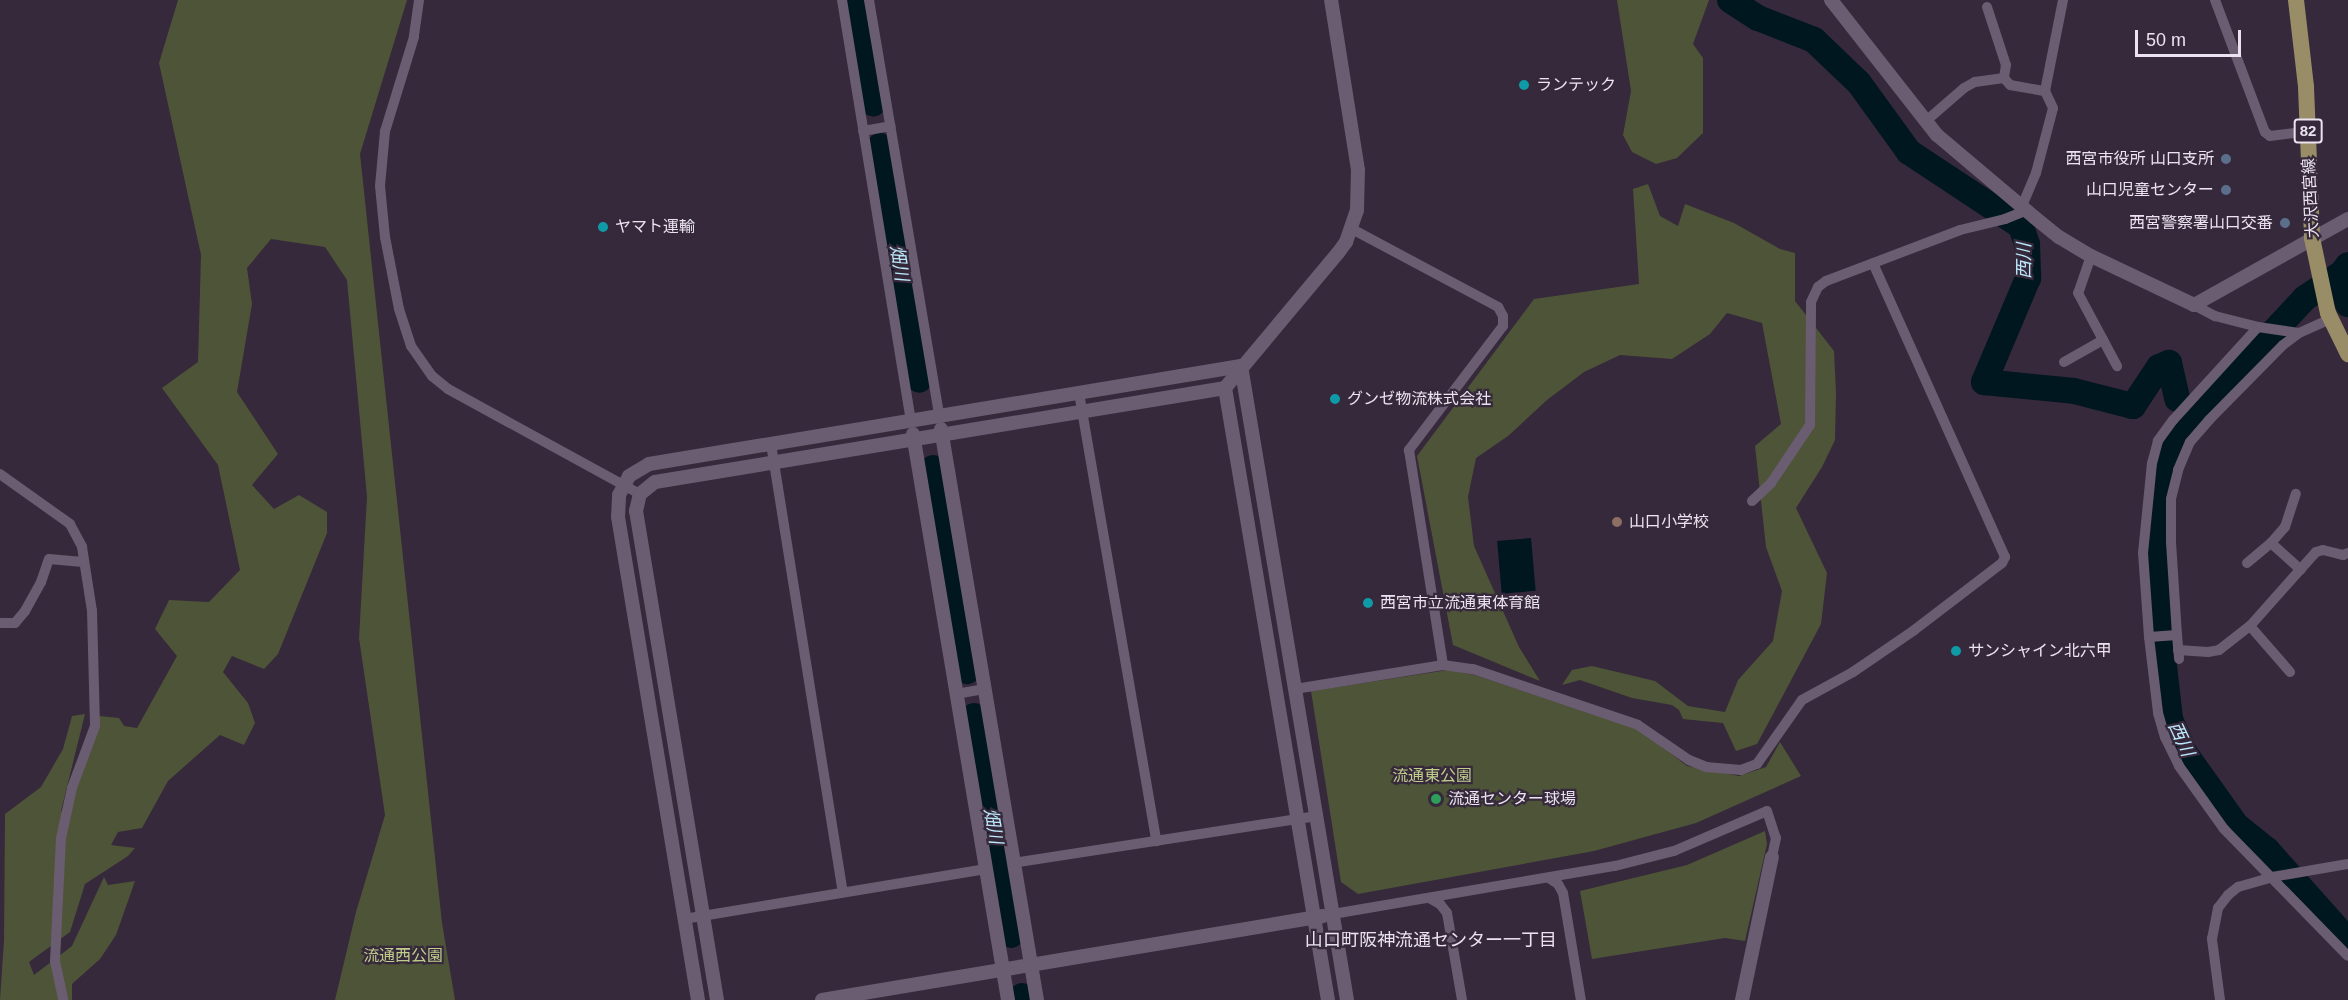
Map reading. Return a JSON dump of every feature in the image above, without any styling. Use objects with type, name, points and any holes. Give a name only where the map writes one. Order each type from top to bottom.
[{"type":"main road","name":"大沢西宮線","points":[[2296,0],[2303,45],[2318,235],[2316,263],[2330,319],[2348,354]]},
{"type":"street","points":[[419,0],[414,37],[385,131],[381,159],[383,221],[403,327],[420,361],[448,389],[640,494]]},
{"type":"street","points":[[842,0],[1008,1000]]},
{"type":"street","points":[[869,0],[1037,1000]]},
{"type":"street","points":[[717,1000],[636,511],[640,494],[655,482],[1225,388],[1241,366],[1338,253],[1352,229],[1359,192],[1358,170],[1331,0]]},
{"type":"street","points":[[1831,0],[1937,135],[2059,237],[2091,256],[2215,316],[2260,327],[2295,332]]},
{"type":"street","points":[[1752,501],[1771,483],[1810,425],[1811,302],[1818,287],[1826,281],[1960,230],[2005,219],[2025,209],[2053,108],[2045,91],[2063,0]]},
{"type":"street","points":[[2215,0],[2265,132],[2271,136],[2308,131]]},
{"type":"street","points":[[1987,7],[2006,65],[2004,78],[2010,85],[2045,91]]},
{"type":"street","points":[[1926,121],[1964,88],[1975,82],[2004,78]]},
{"type":"street","points":[[863,130],[891,126]]},
{"type":"street","points":[[2194,305],[2348,219]]},
{"type":"street","points":[[1352,229],[1498,308],[1503,316],[1503,326],[1409,450],[1443,665]]},
{"type":"street","points":[[2091,256],[2078,293],[2117,366]]},
{"type":"street","points":[[1295,689],[1443,665],[1473,669],[1638,725],[1689,760],[1717,769],[1741,770],[1757,764],[1802,700],[1853,672],[1913,632],[2002,563],[2005,557],[1874,263]]},
{"type":"street","points":[[2330,319],[2295,332],[2190,442],[2178,470],[2171,499],[2174,635],[2178,655],[2219,650],[2250,626],[2316,552],[2323,550],[2343,555],[2348,553]]},
{"type":"street","points":[[2260,327],[2173,420],[2158,441],[2152,463],[2143,553],[2158,713],[2165,737],[2179,766],[2224,829],[2275,876],[2348,957]]},
{"type":"street","points":[[2064,362],[2103,340]]},
{"type":"street","points":[[698,1000],[618,517],[617,505],[622,485],[638,469],[649,464],[1241,366]]},
{"type":"street","points":[[1241,366],[1347,1000]]},
{"type":"street","points":[[1225,388],[1328,1000]]},
{"type":"street","points":[[1079,393],[1156,841]]},
{"type":"street","points":[[771,444],[843,892]]},
{"type":"street","points":[[0,474],[70,524],[82,547],[92,611],[95,726],[72,788],[62,838],[55,960],[63,1000]]},
{"type":"street","points":[[2247,563],[2271,543],[2285,527],[2296,494]]},
{"type":"street","points":[[2271,543],[2301,570]]},
{"type":"street","points":[[0,623],[15,623],[25,611],[41,582],[49,559],[83,562]]},
{"type":"street","points":[[2250,626],[2290,672]]},
{"type":"street","points":[[2151,637],[2174,635]]},
{"type":"street","points":[[956,694],[984,689]]},
{"type":"street","points":[[822,1000],[1615,866],[1674,851],[1767,811],[1776,838],[1742,1000]]},
{"type":"street","points":[[1013,863],[1315,816]]},
{"type":"street","points":[[2220,1000],[2212,939],[2218,908],[2228,895],[2238,887],[2275,876],[2348,864]]},
{"type":"street","points":[[684,919],[986,869]]},
{"type":"street","points":[[1549,878],[1558,884],[1563,893],[1581,1000]]},
{"type":"street","points":[[1429,898],[1440,904],[1447,913],[1462,1000]]},
{"type":"green space","name":"流通西公園","points":[[178,0],[407,0],[360,154],[442,923],[455,1000],[335,1000],[356,912],[385,815],[359,638],[367,497],[347,280],[325,247],[271,239],[247,268],[252,304],[237,392],[278,454],[252,485],[274,509],[299,495],[327,512],[327,533],[278,654],[264,669],[232,656],[223,672],[248,703],[255,723],[244,745],[220,735],[168,781],[142,828],[118,832],[111,845],[135,848],[128,856],[85,884],[70,932],[29,962],[34,975],[72,946],[104,877],[108,885],[135,881],[116,935],[100,959],[72,984],[72,1000],[0,1000],[4,940],[5,814],[41,787],[63,749],[72,716],[85,714],[61,811],[69,818],[77,784],[99,716],[119,718],[124,726],[137,728],[177,656],[155,629],[169,600],[209,602],[240,570],[218,465],[162,388],[198,362],[201,255],[159,63]]},
{"type":"green space","points":[[1617,0],[1709,0],[1693,44],[1703,58],[1703,133],[1677,158],[1656,164],[1632,152],[1623,135],[1631,91]]},
{"type":"green space","points":[[1648,184],[1660,216],[1678,226],[1685,204],[1734,223],[1780,249],[1795,253],[1795,301],[1834,351],[1835,440],[1822,467],[1796,508],[1827,573],[1821,624],[1757,744],[1736,751],[1723,723],[1683,719],[1679,710],[1672,705],[1632,698],[1580,680],[1562,685],[1572,670],[1592,666],[1655,681],[1688,706],[1725,712],[1738,680],[1773,641],[1782,591],[1766,547],[1755,446],[1781,424],[1762,323],[1727,313],[1710,334],[1672,359],[1620,355],[1584,372],[1547,400],[1508,436],[1476,458],[1468,497],[1474,546],[1519,647],[1540,681],[1453,645],[1417,456],[1534,299],[1639,284],[1633,189]]},
{"type":"green space","name":"流通東公園","points":[[1448,670],[1475,675],[1640,730],[1687,766],[1739,776],[1766,767],[1780,742],[1801,776],[1696,823],[1594,851],[1358,894],[1341,882],[1311,691]]},
{"type":"green space","points":[[1765,831],[1767,844],[1745,941],[1725,938],[1592,959],[1580,891],[1687,865]]},
{"type":"water","points":[[1531,538],[1536,591],[1502,594],[1497,541]]},
{"type":"waterway","name":"畑川","points":[[855,0],[873,103]]},
{"type":"waterway","name":"西川","points":[[1730,0],[1758,18],[1814,40],[1859,83],[1909,152],[2021,226],[2027,244],[2028,278],[1984,382],[2074,391],[2133,406],[2159,367],[2169,363],[2177,399]]},
{"type":"waterway","name":"畑川","points":[[880,146],[919,380]]},
{"type":"waterway","name":"西川","points":[[2348,265],[2342,273],[2305,298],[2195,416],[2173,446],[2160,482],[2156,534],[2164,666],[2170,719],[2184,752],[2236,825],[2267,850],[2348,941]]},
{"type":"waterway","points":[[2348,267],[2345,284],[2345,298],[2348,304]]},
{"type":"waterway","name":"畑川","points":[[933,468],[967,671]]},
{"type":"waterway","name":"畑川","points":[[974,716],[1011,935]]},
{"type":"waterway","name":"畑川","points":[[1022,996],[1023,1000]]},
{"type":"place","name":"ランテック","points":[[1524,85]]},
{"type":"place","name":"西宮市役所 山口支所","points":[[2226,159]]},
{"type":"place","name":"山口児童センター","points":[[2226,190]]},
{"type":"place","name":"西宮警察署山口交番","points":[[2285,223]]},
{"type":"place","name":"ヤマト運輸","points":[[603,227]]},
{"type":"place","name":"グンゼ物流株式会社","points":[[1335,399]]},
{"type":"place","name":"山口小学校","points":[[1617,522]]},
{"type":"place","name":"西宮市立流通東体育館","points":[[1368,603]]},
{"type":"place","name":"サンシャイン北六甲","points":[[1956,651]]},
{"type":"place","name":"流通センター球場","points":[[1436,799]]},
{"type":"district","name":"山口町阪神流通センター一丁目","points":[[1431,940]]}]
